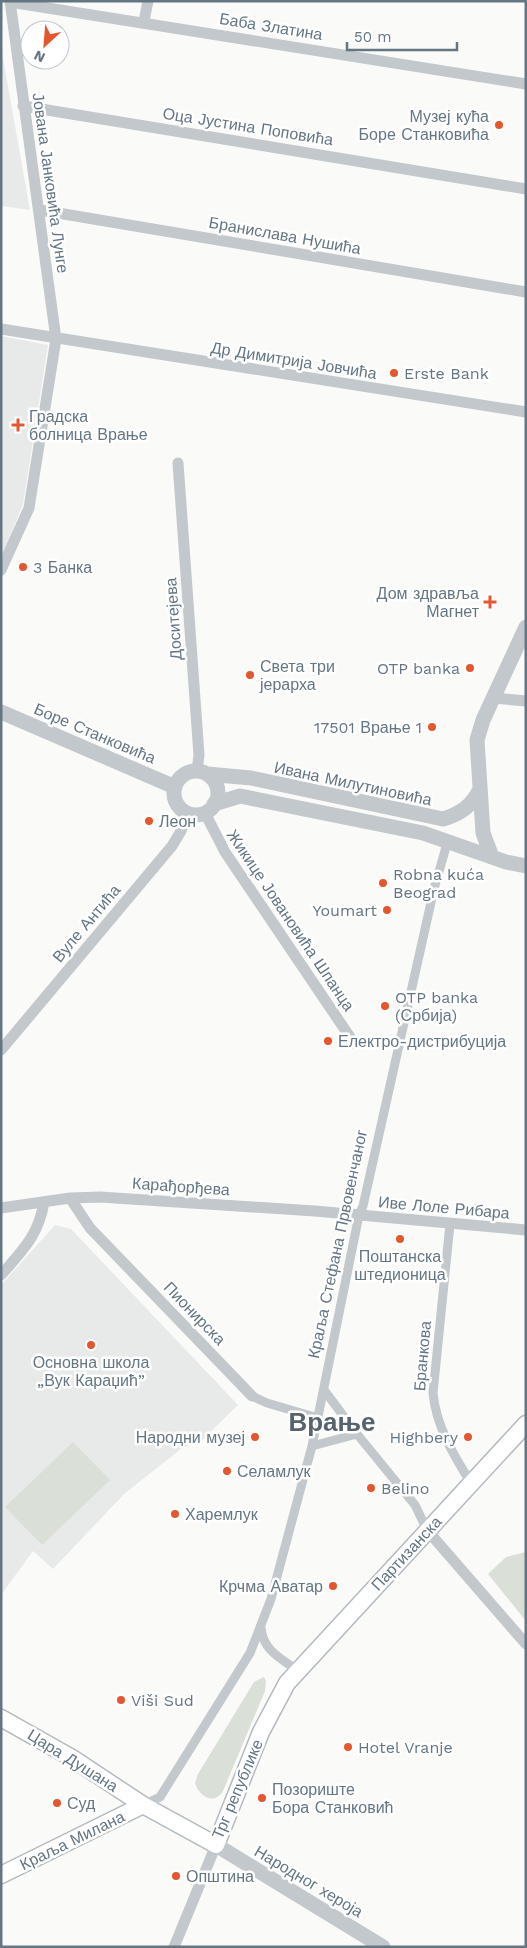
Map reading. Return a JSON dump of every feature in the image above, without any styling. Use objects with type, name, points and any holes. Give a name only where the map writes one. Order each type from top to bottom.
[{"type":"main road","name":"Партизанска","points":[[292,1677],[526,1424]]},
{"type":"main road","name":"Трг републике","points":[[143,1805],[216,1845],[261,1732],[292,1677]]},
{"type":"main road","name":"Цара Душана","points":[[1,1718],[72,1758],[143,1805]]},
{"type":"main road","name":"Краља Милана","points":[[1,1875],[143,1805]]},
{"type":"street","name":"Баба Златина","points":[[10,1],[526,84]]},
{"type":"street","name":"Јована Јанковића Лунге","points":[[1,570],[29,508],[56,340],[40,210],[10,1]]},
{"type":"street","points":[[144,22],[148,1]]},
{"type":"street","name":"Оца Јустина Поповића","points":[[24,106],[526,189]]},
{"type":"street","name":"Бранислава Нушића","points":[[40,210],[526,292]]},
{"type":"street","name":"Др Димитрија Јовчића","points":[[1,329],[56,340],[526,412]]},
{"type":"street","name":"Доситејева","points":[[178,464],[199,755],[202,773]]},
{"type":"street","points":[[492,858],[482,833],[477,740],[493,698],[526,627]]},
{"type":"street","points":[[493,698],[526,701]]},
{"type":"street","name":"Боре Станковића","points":[[1,712],[175,787]]},
{"type":"street","points":[[202,773],[216,786],[217,798],[209,808],[187,813],[178,805],[175,787],[183,776],[202,773]]},
{"type":"street","name":"Ивана Милутиновића","points":[[202,773],[250,778],[443,819],[462,812],[476,798],[480,790]]},
{"type":"street","name":"Ивана Милутиновића","points":[[209,808],[240,796],[423,832],[492,858],[526,866]]},
{"type":"street","name":"Жикице Јовановића Шпанца","points":[[209,808],[225,852],[354,1042]]},
{"type":"street","name":"Вуле Антића","points":[[1,1050],[172,846],[181,831],[187,813]]},
{"type":"street","name":"Краља Стефана Првовенчаног","points":[[250,1653],[271,1599],[312,1446],[359,1215],[363,1206],[434,889],[448,840]]},
{"type":"street","name":"Карађорђева","points":[[1,1208],[70,1198],[100,1197],[359,1215]]},
{"type":"street","name":"Пионирска","points":[[70,1198],[90,1228],[252,1396],[267,1403],[318,1418]]},
{"type":"street","points":[[1,1275],[31,1240],[41,1221],[44,1202]]},
{"type":"street","name":"Иве Лоле Рибара","points":[[359,1215],[526,1230]]},
{"type":"street","name":"Бранкова","points":[[450,1224],[433,1393],[436,1410],[449,1447],[471,1482]]},
{"type":"street","points":[[324,1390],[415,1505],[427,1530],[526,1644]]},
{"type":"street","points":[[312,1446],[357,1434]]},
{"type":"street","points":[[261,1623],[262,1639],[267,1648],[292,1677]]},
{"type":"street","points":[[143,1805],[160,1797],[250,1653],[260,1648],[267,1648]]},
{"type":"street","points":[[174,1947],[216,1845]]},
{"type":"street","name":"Народног хероја","points":[[216,1845],[383,1947]]},
{"type":"shaded area","points":[[1,47],[30,210],[1,206]]},
{"type":"shaded area","name":"Градска болница Врање","points":[[1,336],[48,345],[23,504],[1,558]]},
{"type":"shaded area","name":"Основна школа „Вук Караџић”","points":[[55,1225],[71,1229],[238,1405],[200,1442],[182,1448],[124,1494],[53,1569],[33,1551],[1,1595],[1,1285]]},
{"type":"shaded area","points":[[73,1442],[110,1480],[42,1545],[5,1507]]},
{"type":"shaded area","points":[[526,1552],[526,1621],[488,1574],[506,1557]]},
{"type":"shaded area","points":[[264,1677],[266,1681],[265,1691],[223,1791],[215,1798],[207,1797],[200,1792],[195,1783],[198,1774],[254,1682]]},
{"type":"place","name":"Музеј кућа Боре Станковића","points":[[499,125]]},
{"type":"place","name":"Erste Bank","points":[[394,373]]},
{"type":"place","name":"Градска болница Врање","points":[[18,425]]},
{"type":"place","name":"3 Банка","points":[[23,567]]},
{"type":"place","name":"Дом здравља Магнет","points":[[490,602]]},
{"type":"place","name":"OTP banka","points":[[470,668]]},
{"type":"place","name":"Света три јерарха","points":[[250,675]]},
{"type":"place","name":"17501 Врање 1","points":[[432,727]]},
{"type":"place","name":"Леон","points":[[149,821]]},
{"type":"place","name":"Robna kuća Beograd","points":[[383,883]]},
{"type":"place","name":"Youmart","points":[[387,910]]},
{"type":"place","name":"OTP banka (Србија)","points":[[385,1006]]},
{"type":"place","name":"Електро-дистрибуција","points":[[328,1041]]},
{"type":"place","name":"Поштанска штедионица","points":[[400,1239]]},
{"type":"place","name":"Основна школа „Вук Караџић”","points":[[91,1345]]},
{"type":"place","name":"Народни музеј","points":[[255,1437]]},
{"type":"place","name":"Highbery","points":[[468,1437]]},
{"type":"place","name":"Селамлук","points":[[227,1471]]},
{"type":"place","name":"Belino","points":[[371,1488]]},
{"type":"place","name":"Харемлук","points":[[175,1514]]},
{"type":"place","name":"Крчма Аватар","points":[[333,1586]]},
{"type":"place","name":"Viši Sud","points":[[121,1700]]},
{"type":"place","name":"Hotel Vranje","points":[[348,1747]]},
{"type":"place","name":"Позориште Бора Станковић","points":[[262,1798]]},
{"type":"place","name":"Суд","points":[[57,1803]]},
{"type":"place","name":"Општина","points":[[176,1876]]},
{"type":"district","name":"Врање","points":[[332,1422]]}]
